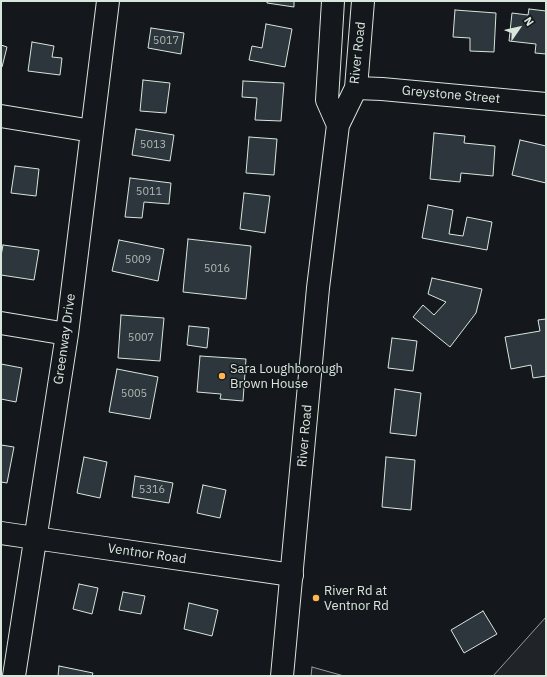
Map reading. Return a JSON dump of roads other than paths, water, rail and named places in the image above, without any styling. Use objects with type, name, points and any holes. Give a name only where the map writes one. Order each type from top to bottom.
[{"type":"street","name":"Greenway Drive","points":[[14,676],[67,334],[108,1]]},
{"type":"street","name":"River Road","points":[[333,1],[327,100],[338,125]]},
{"type":"street","points":[[342,1],[338,72],[356,88]]},
{"type":"street","name":"River Road","points":[[282,676],[318,288],[338,125],[356,88],[363,1]]},
{"type":"street","name":"Greystone Street","points":[[356,88],[546,104]]},
{"type":"street","points":[[1,116],[92,131]]},
{"type":"street","points":[[1,323],[67,334]]},
{"type":"street","name":"Ventnor Road","points":[[1,532],[292,575]]},
{"type":"place","name":"Sara Loughborough Brown House","points":[[222,376]]},
{"type":"place","name":"River Rd at Ventnor Rd","points":[[316,598]]}]
